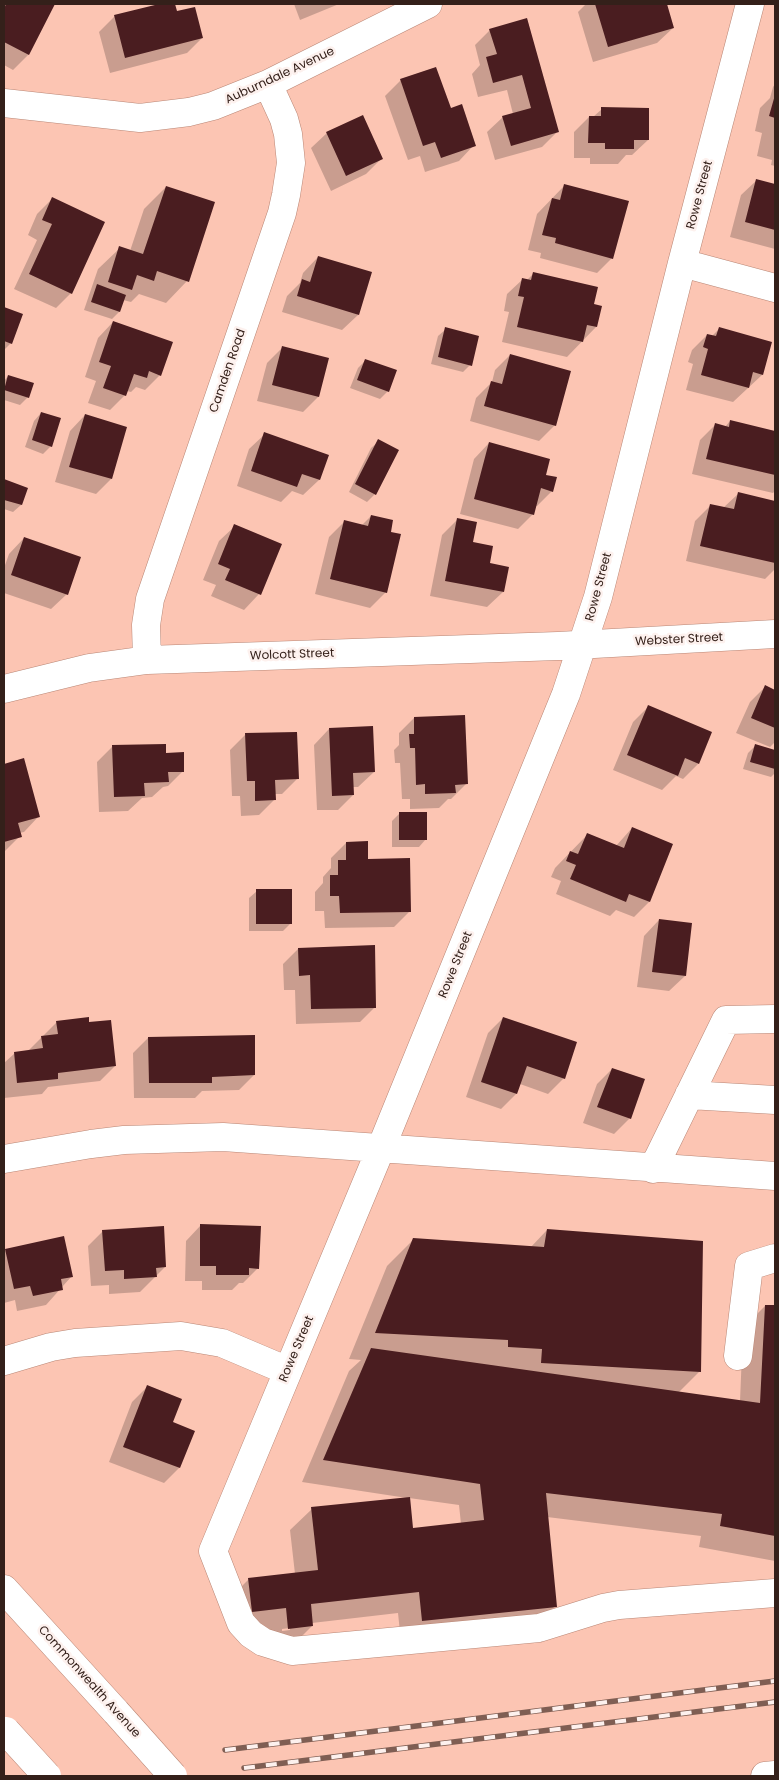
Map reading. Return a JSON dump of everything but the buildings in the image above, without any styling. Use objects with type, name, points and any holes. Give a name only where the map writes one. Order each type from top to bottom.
[{"type":"main road","name":"Auburndale Avenue","points":[[4,103],[140,118],[189,112],[213,106],[268,84],[428,4]]},
{"type":"main road","name":"Rowe Street","points":[[750,4],[600,587],[583,645],[550,737],[213,1551],[241,1623],[251,1634],[264,1642],[292,1651],[539,1628],[603,1608],[619,1605],[775,1593]]},
{"type":"main road","name":"Camden Road","points":[[146,660],[146,625],[150,599],[282,213],[286,195],[291,163],[288,134],[284,119],[268,84]]},
{"type":"main road","points":[[682,263],[775,288]]},
{"type":"main road","name":"Webster Street","points":[[583,645],[775,634]]},
{"type":"main road","name":"Wolcott Street","points":[[4,690],[89,668],[146,660],[583,645]]},
{"type":"main road","points":[[653,1169],[726,1020],[775,1019]]},
{"type":"main road","points":[[689,1095],[775,1100]]},
{"type":"main road","points":[[4,1159],[124,1140],[189,1137],[261,1139],[653,1169],[775,1176]]},
{"type":"main road","points":[[738,1356],[749,1266],[775,1258]]},
{"type":"main road","points":[[4,1361],[51,1347],[75,1343],[181,1336],[222,1343],[288,1371]]},
{"type":"main road","name":"Commonwealth Avenue","points":[[4,1589],[173,1776]]},
{"type":"main road","points":[[6,1731],[47,1776]]},
{"type":"main road","points":[[765,1776],[775,1775]]},
{"type":"railway","points":[[225,1750],[775,1681]]},
{"type":"railway","points":[[244,1768],[775,1702]]}]
